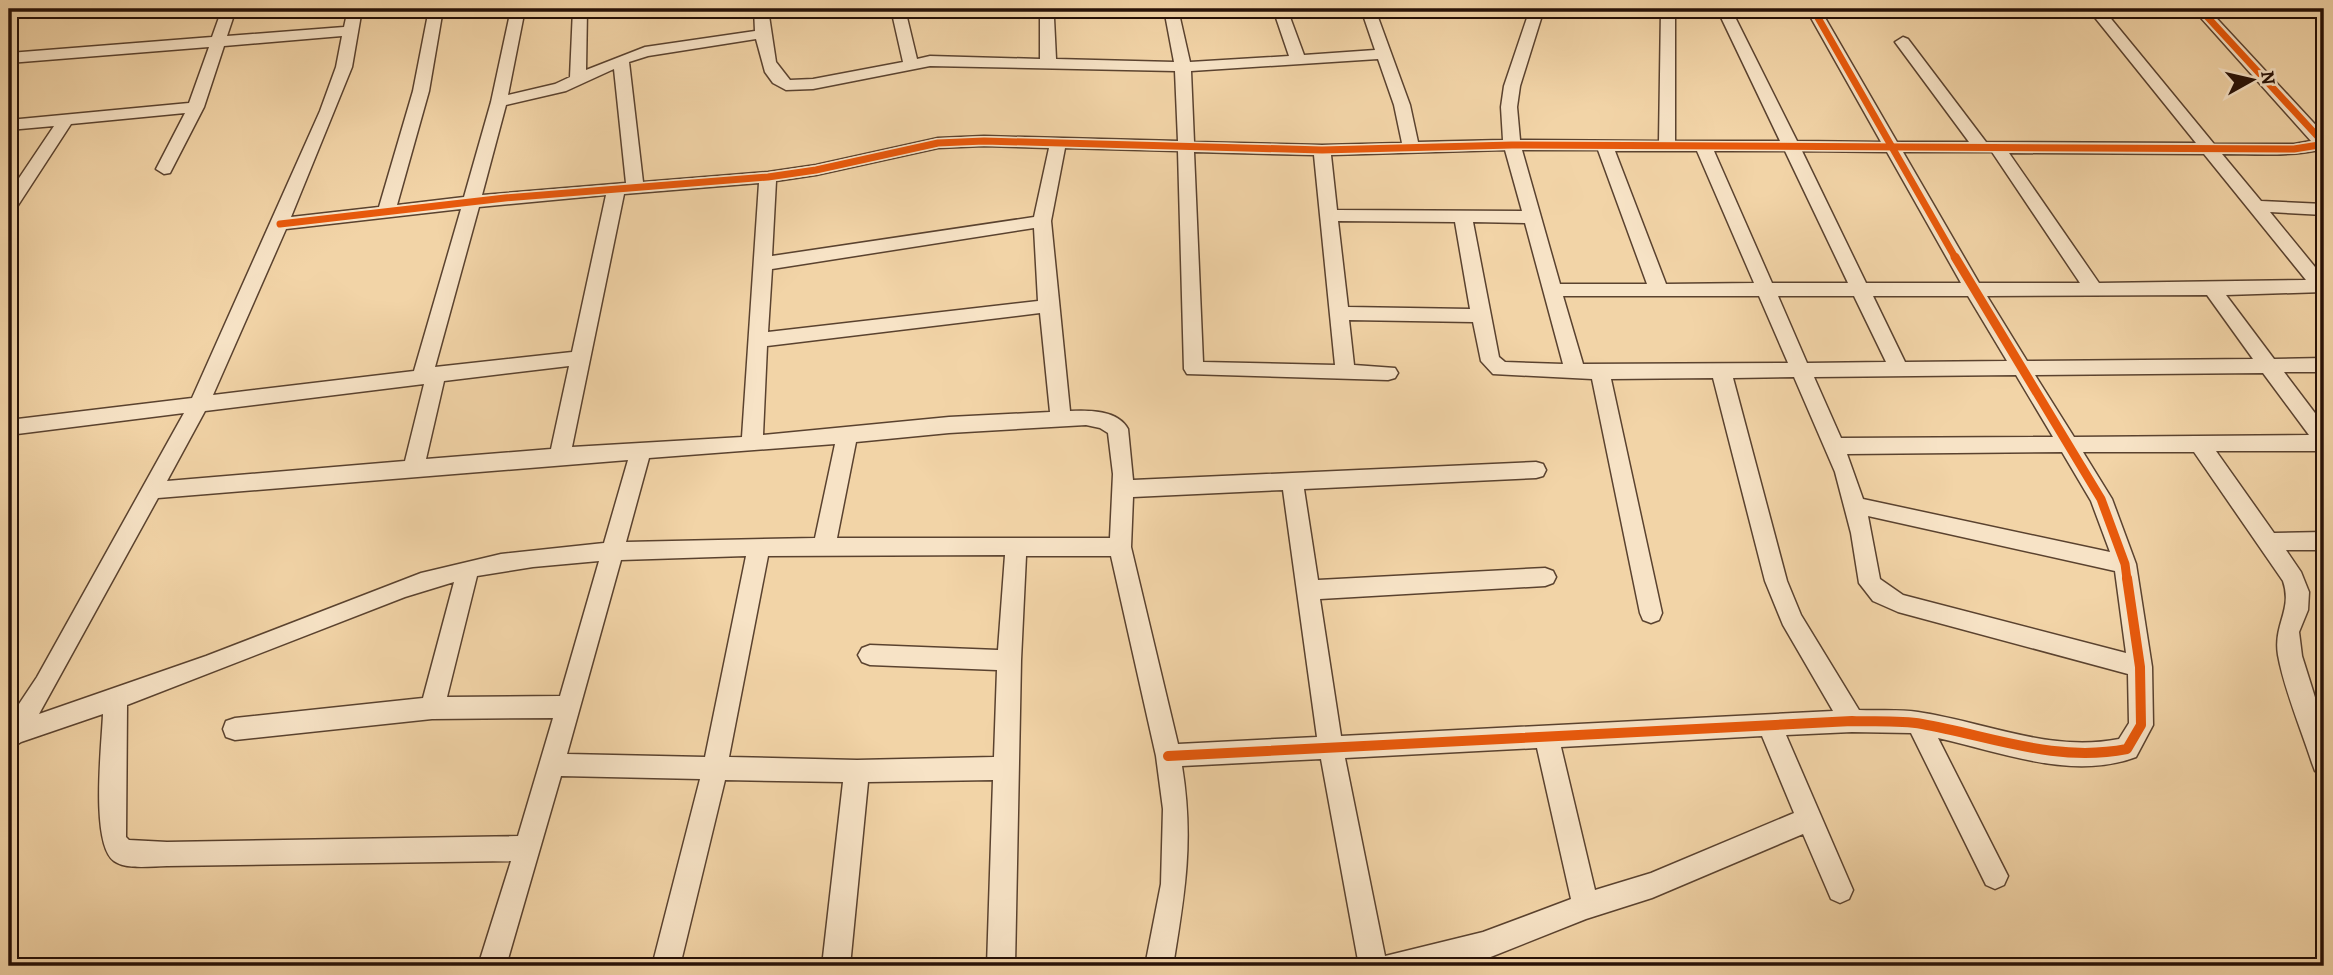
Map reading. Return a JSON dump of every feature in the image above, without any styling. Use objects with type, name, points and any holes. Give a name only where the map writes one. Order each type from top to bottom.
[{"type":"street","points":[[164,169],[197,107],[229,9]]},
{"type":"street","points":[[11,737],[45,684],[199,404],[332,100],[344,67],[355,9]]},
{"type":"street","points":[[386,212],[421,91],[436,9]]},
{"type":"street","points":[[413,470],[429,374],[499,102],[518,9]]},
{"type":"street","points":[[578,79],[580,9]]},
{"type":"street","points":[[761,9],[762,34],[774,75],[786,85],[813,84],[911,64],[951,61],[1183,67],[1385,54]]},
{"type":"street","points":[[898,9],[911,64]]},
{"type":"street","points":[[1048,63],[1047,18],[1051,12],[1063,9]]},
{"type":"street","points":[[1171,9],[1183,67],[1194,369],[1388,373]]},
{"type":"street","points":[[1280,9],[1298,59]]},
{"type":"street","points":[[1368,9],[1402,105],[1411,146]]},
{"type":"street","points":[[1537,9],[1512,86],[1509,107],[1512,145],[1575,372]]},
{"type":"street","points":[[1667,147],[1668,9]]},
{"type":"street","points":[[1724,9],[1899,369]]},
{"type":"street","points":[[1168,757],[1852,721],[1918,723],[2061,754],[2104,756],[2127,749],[2141,725],[2140,667],[2125,564],[2101,499],[1974,290],[1813,9]]},
{"type":"street","points":[[2095,9],[2322,286]]},
{"type":"street","points":[[280,224],[473,202],[768,177],[817,170],[939,143],[1058,142],[1322,150],[1512,145],[2209,149],[2294,149],[2319,145],[2320,139],[2200,9]]},
{"type":"street","points":[[9,58],[351,31]]},
{"type":"street","points":[[499,102],[560,88],[621,60],[670,47],[762,34]]},
{"type":"street","points":[[1903,42],[1989,147],[2094,290]]},
{"type":"street","points":[[560,456],[579,358],[626,190],[621,60]]},
{"type":"street","points":[[9,125],[197,107]]},
{"type":"street","points":[[9,206],[66,119]]},
{"type":"street","points":[[1058,142],[1042,221],[1048,306],[1061,419]]},
{"type":"street","points":[[1605,146],[1659,290]]},
{"type":"street","points":[[1704,147],[1833,446],[1854,505],[1870,583],[1881,594],[1898,604],[2140,667]]},
{"type":"street","points":[[1322,150],[1345,372]]},
{"type":"street","points":[[752,444],[768,177]]},
{"type":"street","points":[[2255,206],[2324,209]]},
{"type":"street","points":[[1328,215],[1530,217]]},
{"type":"street","points":[[1464,216],[1487,351],[1491,361],[1500,369],[1600,372],[2324,365]]},
{"type":"street","points":[[762,264],[1042,221]]},
{"type":"street","points":[[1552,290],[2094,290],[2322,286]]},
{"type":"street","points":[[2212,289],[2324,441]]},
{"type":"street","points":[[758,340],[1048,306]]},
{"type":"street","points":[[1338,313],[1481,317]]},
{"type":"street","points":[[12,431],[429,374],[579,358]]},
{"type":"street","points":[[1721,371],[1776,581],[1791,618],[1852,721]]},
{"type":"street","points":[[1600,372],[1651,613]]},
{"type":"street","points":[[152,490],[560,456],[752,444],[949,425],[1086,418],[1105,421],[1118,429],[1123,474],[1120,547],[1168,757],[1176,809],[1174,884],[1160,966]]},
{"type":"street","points":[[824,547],[847,435]]},
{"type":"street","points":[[1833,446],[2070,446],[2324,441]]},
{"type":"street","points":[[2200,444],[2293,578],[2298,592],[2297,611],[2288,632],[2290,656],[2324,763]]},
{"type":"street","points":[[492,966],[553,765],[566,708],[641,451]]},
{"type":"street","points":[[1122,489],[1536,470]]},
{"type":"street","points":[[1292,481],[1331,749],[1373,966]]},
{"type":"street","points":[[1854,505],[2125,564]]},
{"type":"street","points":[[2268,542],[2324,541]]},
{"type":"street","points":[[11,737],[115,701],[384,596],[468,569],[541,556],[759,547],[1120,547]]},
{"type":"street","points":[[666,966],[715,768],[759,547]]},
{"type":"street","points":[[1001,966],[1009,660],[1016,547]]},
{"type":"street","points":[[432,708],[468,569]]},
{"type":"street","points":[[1308,590],[1545,577]]},
{"type":"street","points":[[870,655],[1009,660]]},
{"type":"street","points":[[115,701],[112,831],[115,843],[123,852],[146,855],[528,848]]},
{"type":"street","points":[[235,729],[432,708],[566,708]]},
{"type":"street","points":[[1918,723],[1995,876]]},
{"type":"street","points":[[1769,725],[1840,890]]},
{"type":"street","points":[[1547,738],[1586,906]]},
{"type":"street","points":[[553,765],[857,771],[1007,768]]},
{"type":"street","points":[[836,966],[857,771]]},
{"type":"street","points":[[1394,966],[1483,946],[1586,906],[1652,885],[1809,818]]},
{"type":"cycle path","points":[[1168,756],[1852,721],[1922,724],[2051,753],[2103,754],[2127,749],[2141,725],[2140,667],[2125,564],[2101,499],[1974,290],[1813,9]]},
{"type":"cycle path","points":[[280,224],[505,198],[768,177],[816,170],[938,143],[984,141],[1322,150],[1512,145],[2294,149],[2319,145],[2320,139],[2200,9]]}]
